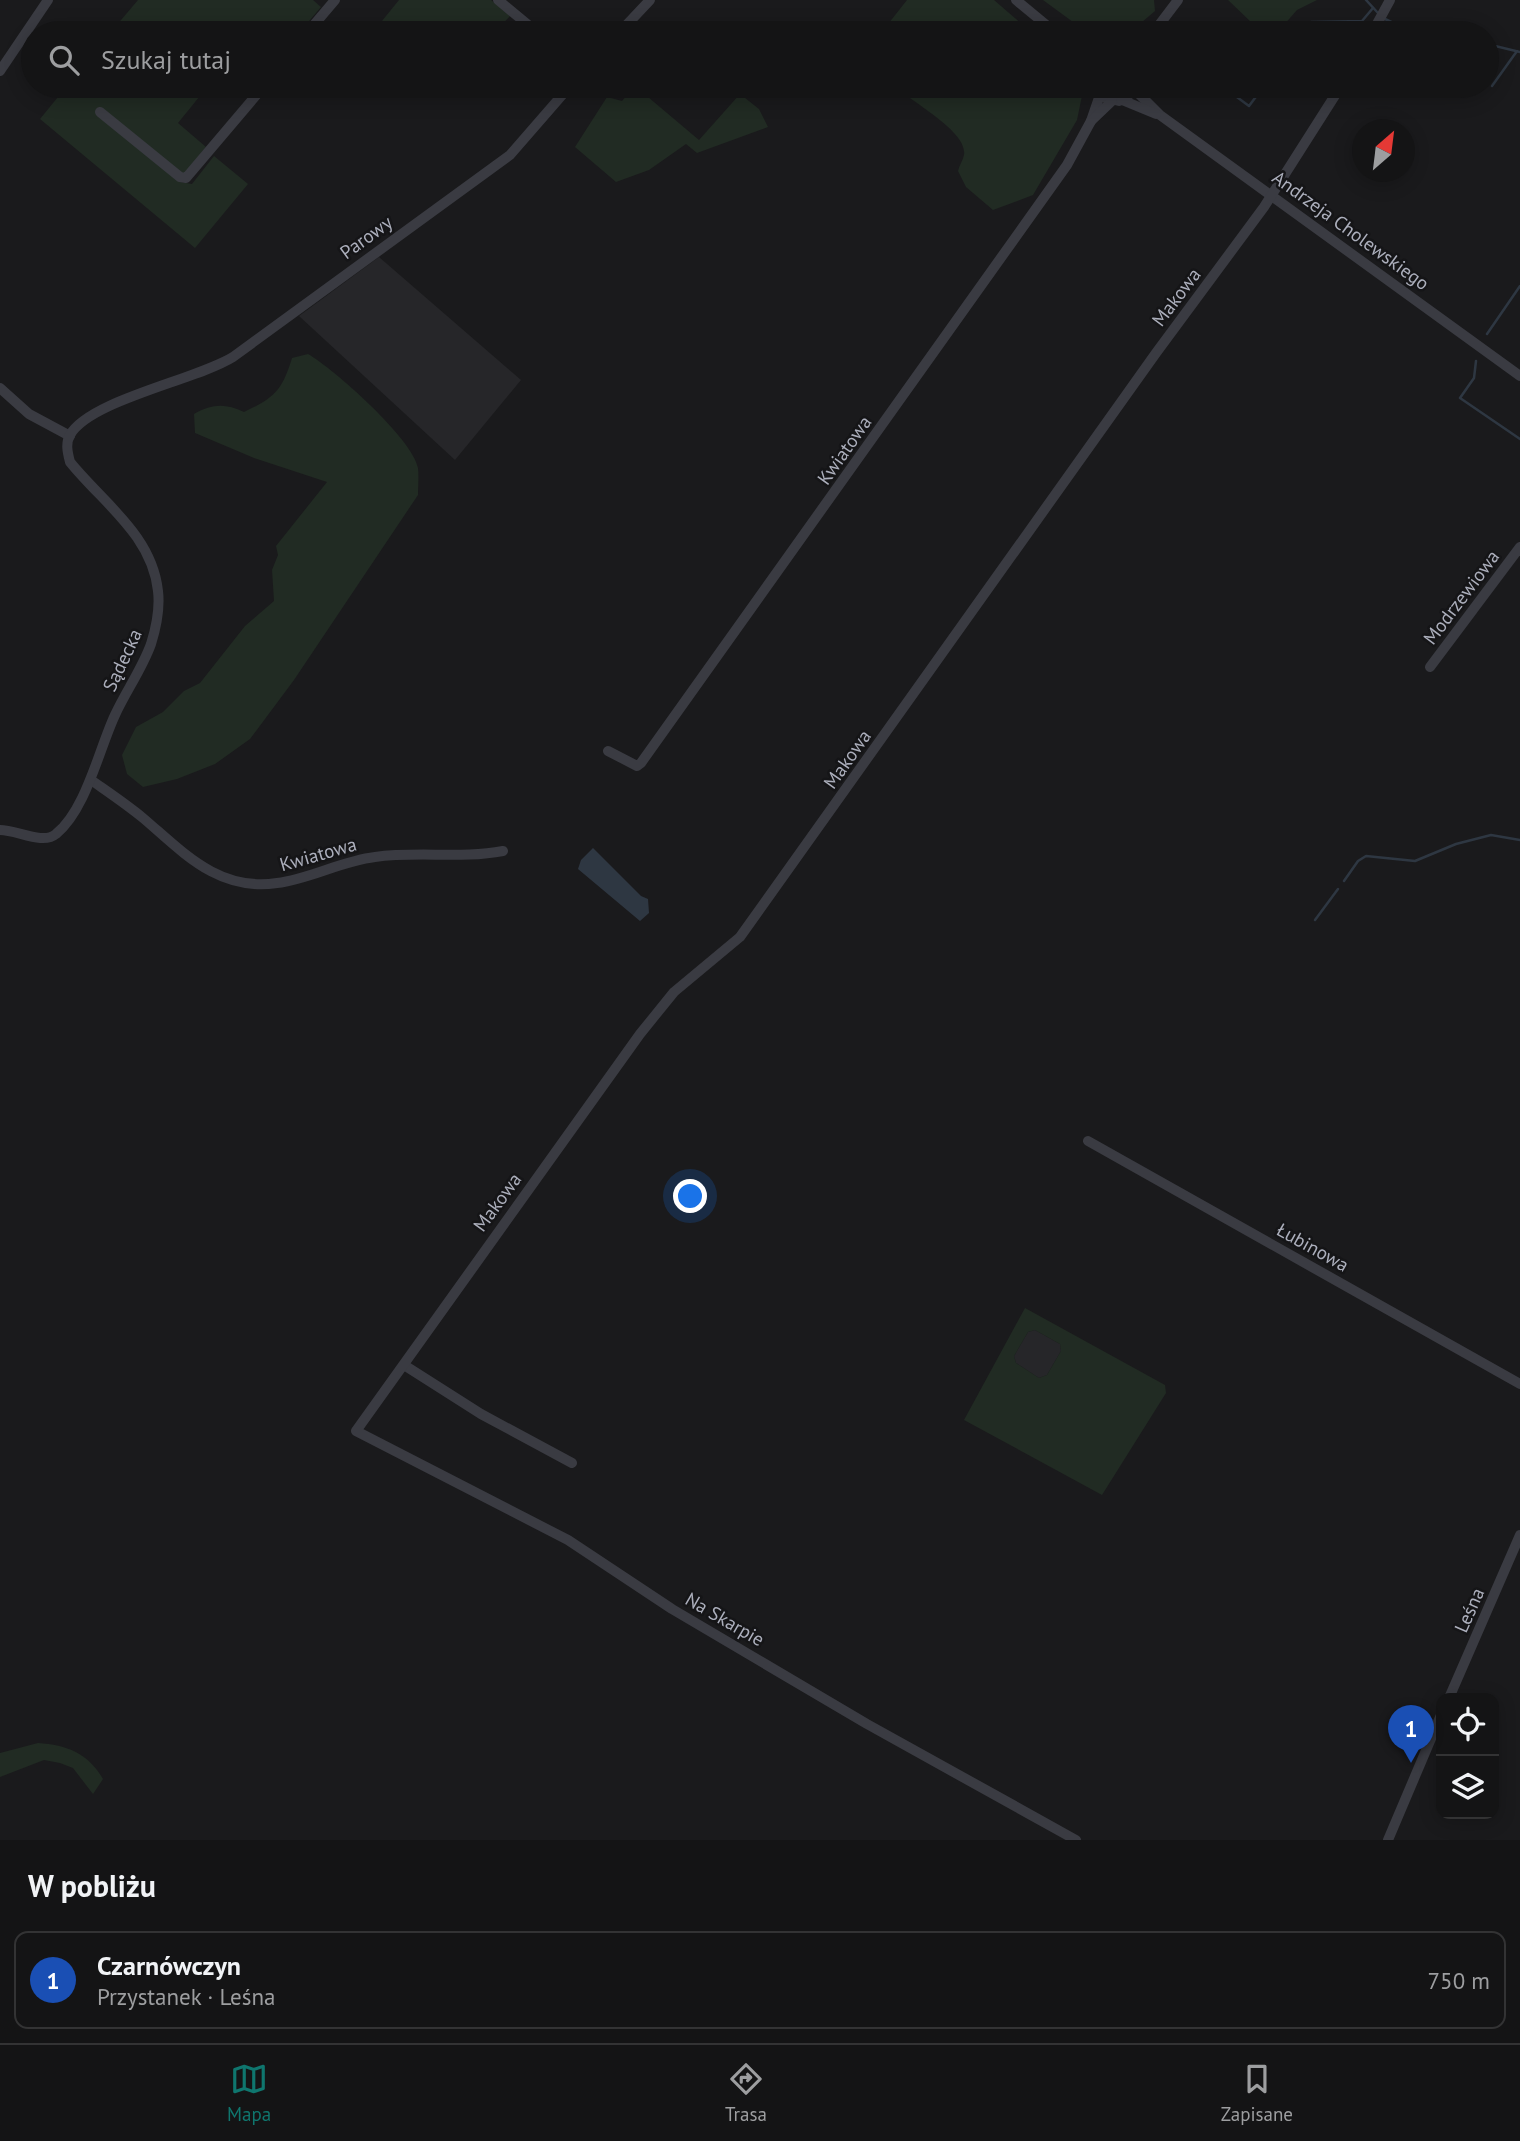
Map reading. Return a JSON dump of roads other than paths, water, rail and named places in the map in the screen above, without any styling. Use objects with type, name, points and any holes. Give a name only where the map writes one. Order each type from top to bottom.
[{"type":"street","points":[[34,21],[48,0]]},
{"type":"street","points":[[317,21],[335,0]]},
{"type":"street","points":[[498,0],[523,21]]},
{"type":"street","points":[[630,21],[650,0]]},
{"type":"street","points":[[1016,0],[1041,21]]},
{"type":"street","points":[[1162,21],[1178,0]]},
{"type":"street","points":[[1379,21],[1390,0]]},
{"type":"street","points":[[0,71],[21,40]]},
{"type":"street","points":[[100,112],[180,177],[186,178],[254,98]]},
{"type":"street","name":"Parowy","points":[[70,436],[90,417],[140,393],[214,369],[233,357],[470,185],[528,138],[560,98]]},
{"type":"street","name":"Kwiatowa","points":[[608,751],[637,766],[641,763],[1066,165],[1091,121],[1097,98]]},
{"type":"street","name":"Andrzeja Cholewskiego","points":[[1114,98],[1160,115]]},
{"type":"street","name":"Kwiatowa","points":[[1091,121],[1119,98]]},
{"type":"street","name":"Andrzeja Cholewskiego","points":[[1144,98],[1160,115],[1520,376]]},
{"type":"street","name":"Makowa","points":[[356,1430],[640,1034],[674,992],[740,937],[1273,195],[1334,98]]},
{"type":"street","points":[[0,388],[29,414],[70,436]]},
{"type":"street","name":"Sądecka","points":[[0,830],[44,839],[55,835],[68,820],[91,780],[114,716],[150,646],[157,616],[158,592],[146,552],[130,525],[70,462],[67,448],[70,436]]},
{"type":"street","name":"Modrzewiowa","points":[[1430,667],[1520,547]]},
{"type":"street","name":"Kwiatowa","points":[[91,780],[141,817],[192,863],[214,875],[257,885],[279,883],[352,860],[377,856],[453,856],[503,851]]},
{"type":"street","name":"Łubinowa","points":[[1088,1141],[1520,1384]]},
{"type":"street","points":[[404,1365],[481,1414],[572,1463]]},
{"type":"street","name":"Na Skarpie","points":[[356,1430],[568,1541],[672,1609],[867,1724],[1076,1840]]},
{"type":"street","name":"Leśna","points":[[1451,1693],[1520,1535]]},
{"type":"street","points":[[1388,1840],[1436,1728]]},
{"type":"water","points":[[593,848],[641,896],[648,899],[649,913],[640,921],[578,869],[581,860]]},
{"type":"waterway","points":[[1366,0],[1378,13]]},
{"type":"waterway","points":[[1362,21],[1373,8]]},
{"type":"waterway","points":[[1385,19],[1389,21]]},
{"type":"waterway","points":[[1499,47],[1520,52]]},
{"type":"waterway","points":[[1499,76],[1517,51]]},
{"type":"waterway","points":[[1238,98],[1249,106],[1255,98]]},
{"type":"waterway","points":[[1487,334],[1520,286]]},
{"type":"waterway","points":[[1476,361],[1474,378],[1460,398],[1520,439]]},
{"type":"waterway","points":[[1344,881],[1358,861],[1366,856],[1415,861],[1456,844],[1491,835],[1520,840]]},
{"type":"waterway","points":[[1315,920],[1338,889]]},
{"type":"place","name":"Czarnówczyn","points":[[1411,1763]]}]
